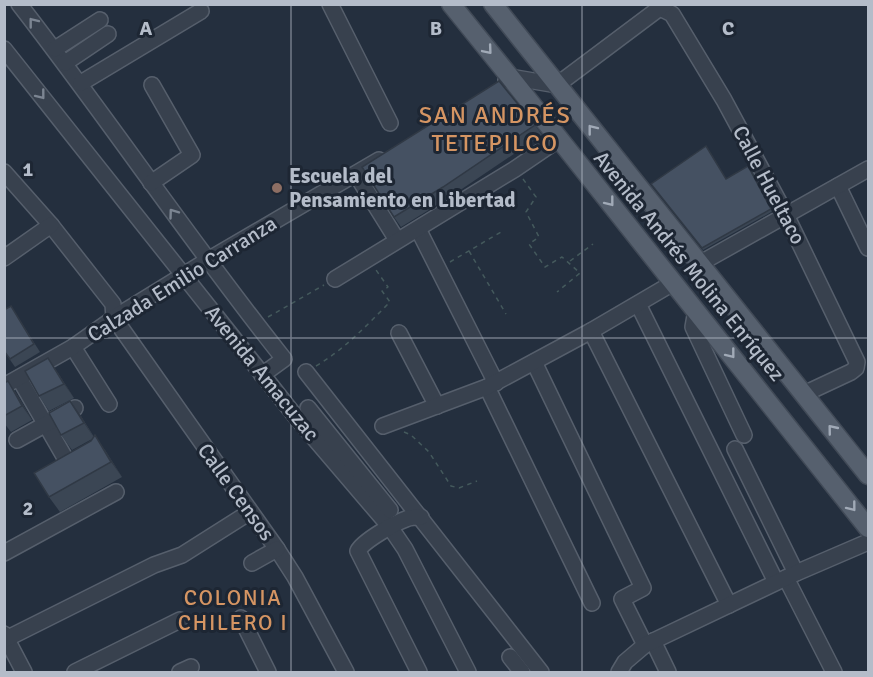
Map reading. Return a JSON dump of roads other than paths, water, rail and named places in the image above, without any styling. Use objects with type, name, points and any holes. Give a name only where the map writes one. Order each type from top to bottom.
[{"type":"main road","name":"Avenida Andrés Molina Enríquez","points":[[451,4],[868,528]]},
{"type":"main road","name":"Avenida Andrés Molina Enríquez","points":[[493,4],[868,475]]},
{"type":"street","name":"Avenida Amacuzac","points":[[19,4],[81,83],[151,183],[284,359],[262,375]]},
{"type":"street","points":[[330,4],[390,123]]},
{"type":"street","points":[[494,87],[510,77],[557,85],[661,6]]},
{"type":"street","name":"Calle Hueltaco","points":[[661,6],[672,14],[724,100],[786,215],[857,362],[856,368],[851,372],[804,394]]},
{"type":"street","points":[[81,83],[201,11]]},
{"type":"street","points":[[55,50],[100,20]]},
{"type":"street","points":[[65,63],[108,34]]},
{"type":"street","name":"Avenida Amacuzac","points":[[4,49],[262,375],[302,412],[345,466]]},
{"type":"street","points":[[151,183],[192,155],[152,85]]},
{"type":"street","points":[[335,279],[515,169],[559,139]]},
{"type":"street","name":"Calzada Emilio Carranza","points":[[4,386],[73,347],[114,318],[208,260],[395,149]]},
{"type":"street","points":[[699,264],[868,169]]},
{"type":"street","name":"Calle Censos","points":[[4,172],[51,225],[113,304],[114,318],[295,577],[346,672]]},
{"type":"street","points":[[356,174],[397,240]]},
{"type":"street","points":[[838,186],[868,248]]},
{"type":"street","points":[[4,258],[51,225]]},
{"type":"street","points":[[418,229],[439,269],[592,603]]},
{"type":"street","points":[[383,426],[491,385],[674,283]]},
{"type":"street","points":[[638,304],[786,577],[834,672]]},
{"type":"street","points":[[696,310],[693,327],[744,435]]},
{"type":"street","points":[[591,331],[729,605]]},
{"type":"street","points":[[399,333],[437,406]]},
{"type":"street","points":[[73,347],[109,404]]},
{"type":"street","points":[[534,362],[643,588],[622,599],[668,672]]},
{"type":"street","name":"Avenida Amacuzac","points":[[306,372],[541,672]]},
{"type":"street","points":[[19,378],[46,425],[73,461],[52,472]]},
{"type":"street","points":[[302,412],[323,393]]},
{"type":"street","points":[[17,441],[75,408]]},
{"type":"street","points":[[345,466],[366,449]]},
{"type":"street","points":[[735,449],[786,577]]},
{"type":"street","points":[[345,466],[390,510]]},
{"type":"street","points":[[345,466],[405,549],[468,672]]},
{"type":"street","points":[[4,553],[116,492]]},
{"type":"street","points":[[24,672],[5,637],[154,565],[182,555],[250,512]]},
{"type":"street","points":[[419,672],[358,551],[361,546],[406,519],[421,517]]},
{"type":"street","points":[[619,672],[626,662],[649,643],[786,577],[868,542]]},
{"type":"street","points":[[252,563],[277,549]]},
{"type":"street","points":[[241,618],[268,672]]},
{"type":"street","points":[[75,672],[180,620]]},
{"type":"street","points":[[510,657],[522,672]]},
{"type":"place","name":"Escuela del Pensamiento en Libertad","points":[[277,188]]},
{"type":"district","name":"SAN ANDRÉS TETEPILCO","points":[[495,129]]},
{"type":"district","name":"COLONIA CHILERO I","points":[[233,610]]}]
